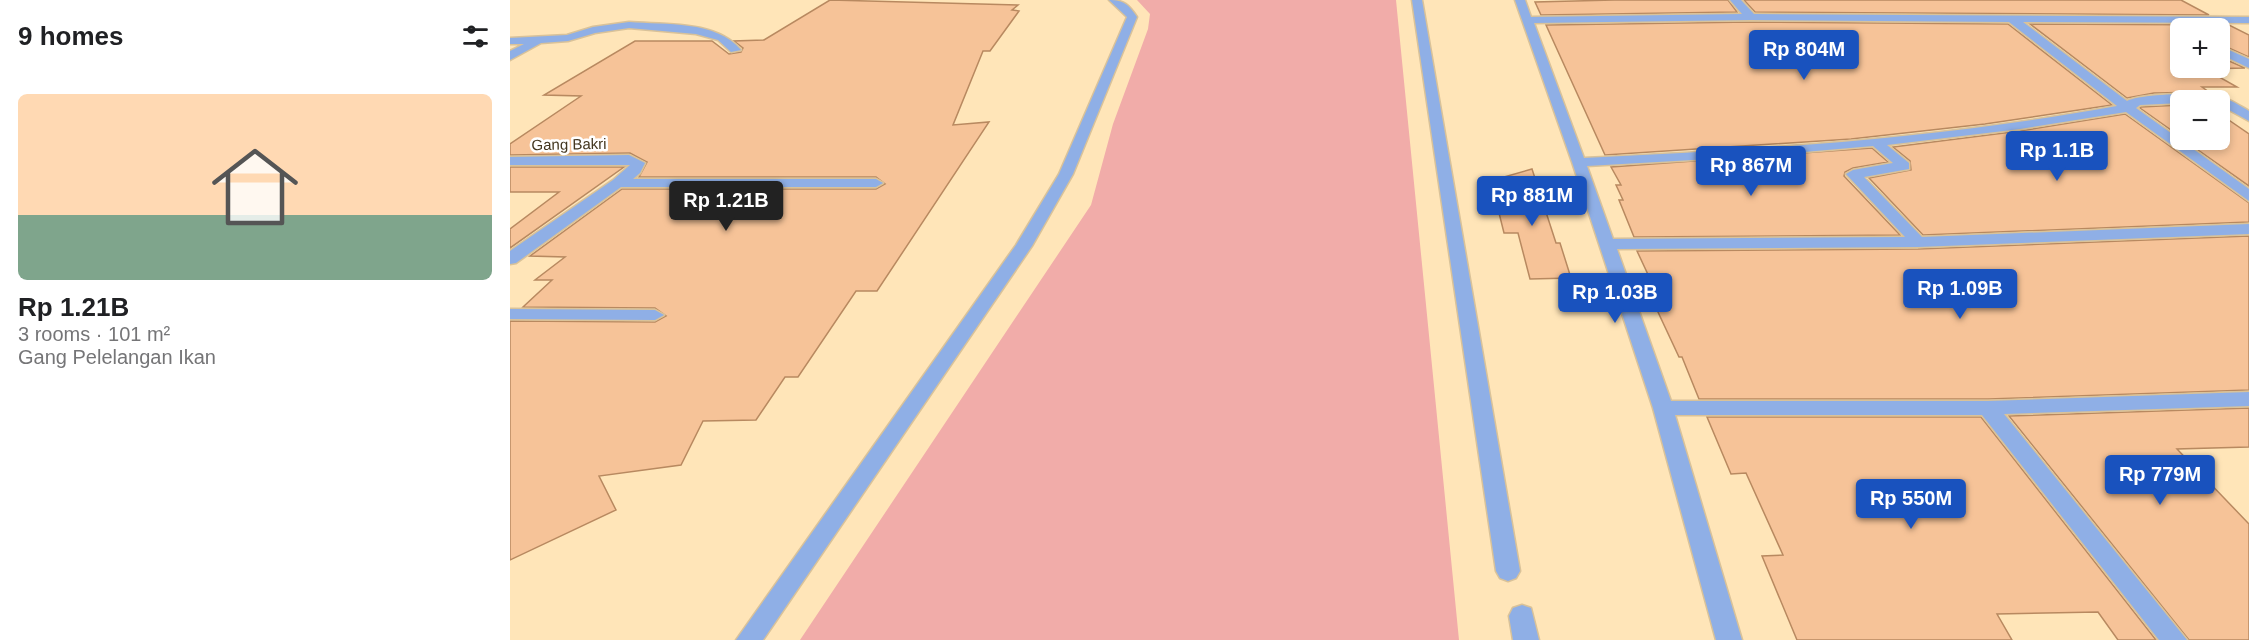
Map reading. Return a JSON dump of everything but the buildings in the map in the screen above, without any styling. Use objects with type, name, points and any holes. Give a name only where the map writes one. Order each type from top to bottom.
[{"type":"street","points":[[749,640],[1024,246],[1066,174],[1131,17],[1124,6],[1114,0]]},
{"type":"street","points":[[1417,0],[1508,571]]},
{"type":"street","points":[[1520,0],[1579,162],[1663,408],[1729,640]]},
{"type":"street","points":[[1735,0],[1751,17]]},
{"type":"street","points":[[1529,20],[1751,17],[2249,20]]},
{"type":"street","points":[[2012,19],[2128,108],[2249,196]]},
{"type":"street","points":[[2164,20],[2170,23]]},
{"type":"street","points":[[510,41],[568,38],[596,30],[629,25],[697,31],[722,38],[735,50]]},
{"type":"street","points":[[510,56],[538,41]]},
{"type":"street","points":[[2230,54],[2249,64]]},
{"type":"street","points":[[1579,162],[1764,153],[1876,142],[2076,119],[2128,108],[2134,102],[2140,101],[2211,98],[2225,102],[2249,117]]},
{"type":"street","points":[[1876,142],[1904,166],[1853,174],[1918,242]]},
{"type":"street","name":"Gang Bakri","points":[[510,161],[629,159],[638,163],[635,170],[618,183]]},
{"type":"street","points":[[510,259],[618,183],[876,183]]},
{"type":"street","points":[[1607,244],[1918,242],[2249,229]]},
{"type":"street","points":[[510,314],[655,315]]},
{"type":"street","points":[[1663,408],[1989,408],[2249,399]]},
{"type":"street","points":[[1989,408],[2067,510],[2174,640]]},
{"type":"shaded area","points":[[1137,0],[1396,0],[1459,640],[800,640],[1091,205],[1113,124],[1148,29],[1150,14]]}]
